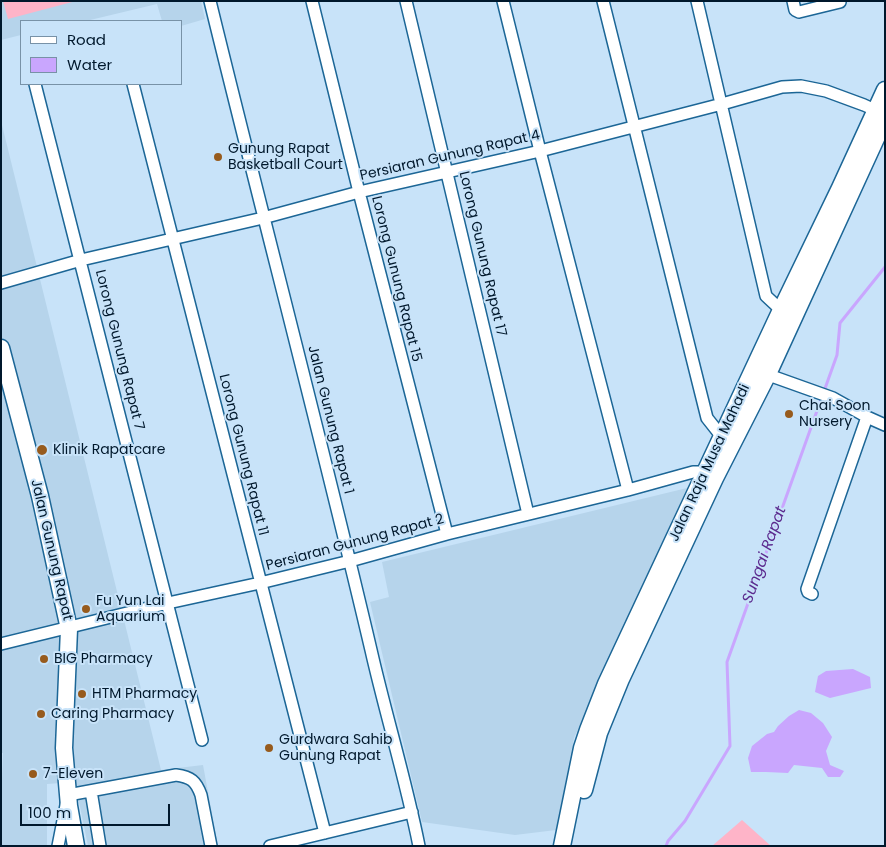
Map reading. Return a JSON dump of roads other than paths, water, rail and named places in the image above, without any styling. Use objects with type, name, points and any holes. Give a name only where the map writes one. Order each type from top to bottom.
[{"type":"main road","name":"Jalan Raja Musa Mahadi","points":[[562,846],[582,748],[617,659],[761,372],[880,109],[885,90]]},
{"type":"main road","name":"Jalan Raja Musa Mahadi","points":[[572,846],[599,733],[710,475],[722,437],[761,372],[782,310],[880,109]]},
{"type":"main road","name":"Jalan Gunung Rapat","points":[[1,348],[40,496],[68,628],[64,748],[68,795],[76,846]]},
{"type":"street","name":"Jalan Gunung Rapat 1","points":[[210,1],[419,846]]},
{"type":"street","name":"Lorong Gunung Rapat 15","points":[[312,1],[447,534]]},
{"type":"street","name":"Lorong Gunung Rapat 17","points":[[406,1],[528,514]]},
{"type":"street","points":[[503,1],[628,490]]},
{"type":"street","points":[[603,1],[707,418],[722,437]]},
{"type":"street","points":[[697,1],[766,296],[782,310]]},
{"type":"street","points":[[793,1],[795,10],[799,12],[840,2]]},
{"type":"street","name":"Lorong Gunung Rapat 7","points":[[35,85],[202,740]]},
{"type":"street","name":"Lorong Gunung Rapat 11","points":[[132,85],[325,833]]},
{"type":"street","name":"Persiaran Gunung Rapat 4","points":[[1,283],[81,260],[263,218],[447,171],[540,151],[782,87],[801,86],[826,90],[880,109]]},
{"type":"street","points":[[761,372],[833,398],[885,425]]},
{"type":"street","points":[[812,594],[807,589],[867,417]]},
{"type":"street","name":"Persiaran Gunung Rapat 2","points":[[1,644],[350,561],[447,534],[628,490],[693,472],[710,475]]},
{"type":"street","points":[[58,846],[68,795],[176,775],[185,776],[193,780],[198,787],[211,846]]},
{"type":"street","points":[[90,791],[100,846]]},
{"type":"street","points":[[270,846],[412,812]]},
{"type":"water","points":[[853,669],[870,677],[871,688],[830,698],[815,692],[818,676],[826,671]]},
{"type":"water","points":[[799,710],[811,713],[823,723],[832,737],[826,751],[830,765],[844,771],[840,777],[828,777],[822,768],[794,765],[788,773],[751,772],[748,758],[752,746],[767,734],[774,732],[789,716]]},
{"type":"waterway","name":"Sungai Rapat","points":[[666,846],[685,821],[730,746],[727,662],[837,355],[840,323],[885,267]]},
{"type":"place","name":"Gunung Rapat Basketball Court","points":[[218,157]]},
{"type":"place","name":"Chai Soon Nursery","points":[[789,414]]},
{"type":"place","name":"Klinik Rapatcare","points":[[42,450]]},
{"type":"place","name":"Fu Yun Lai Aquarium","points":[[86,609]]},
{"type":"place","name":"BIG Pharmacy","points":[[44,659]]},
{"type":"place","name":"HTM Pharmacy","points":[[82,694]]},
{"type":"place","name":"Caring Pharmacy","points":[[41,714]]},
{"type":"place","name":"Gurdwara Sahib Gunung Rapat","points":[[269,748]]},
{"type":"place","name":"7-Eleven","points":[[33,774]]}]
